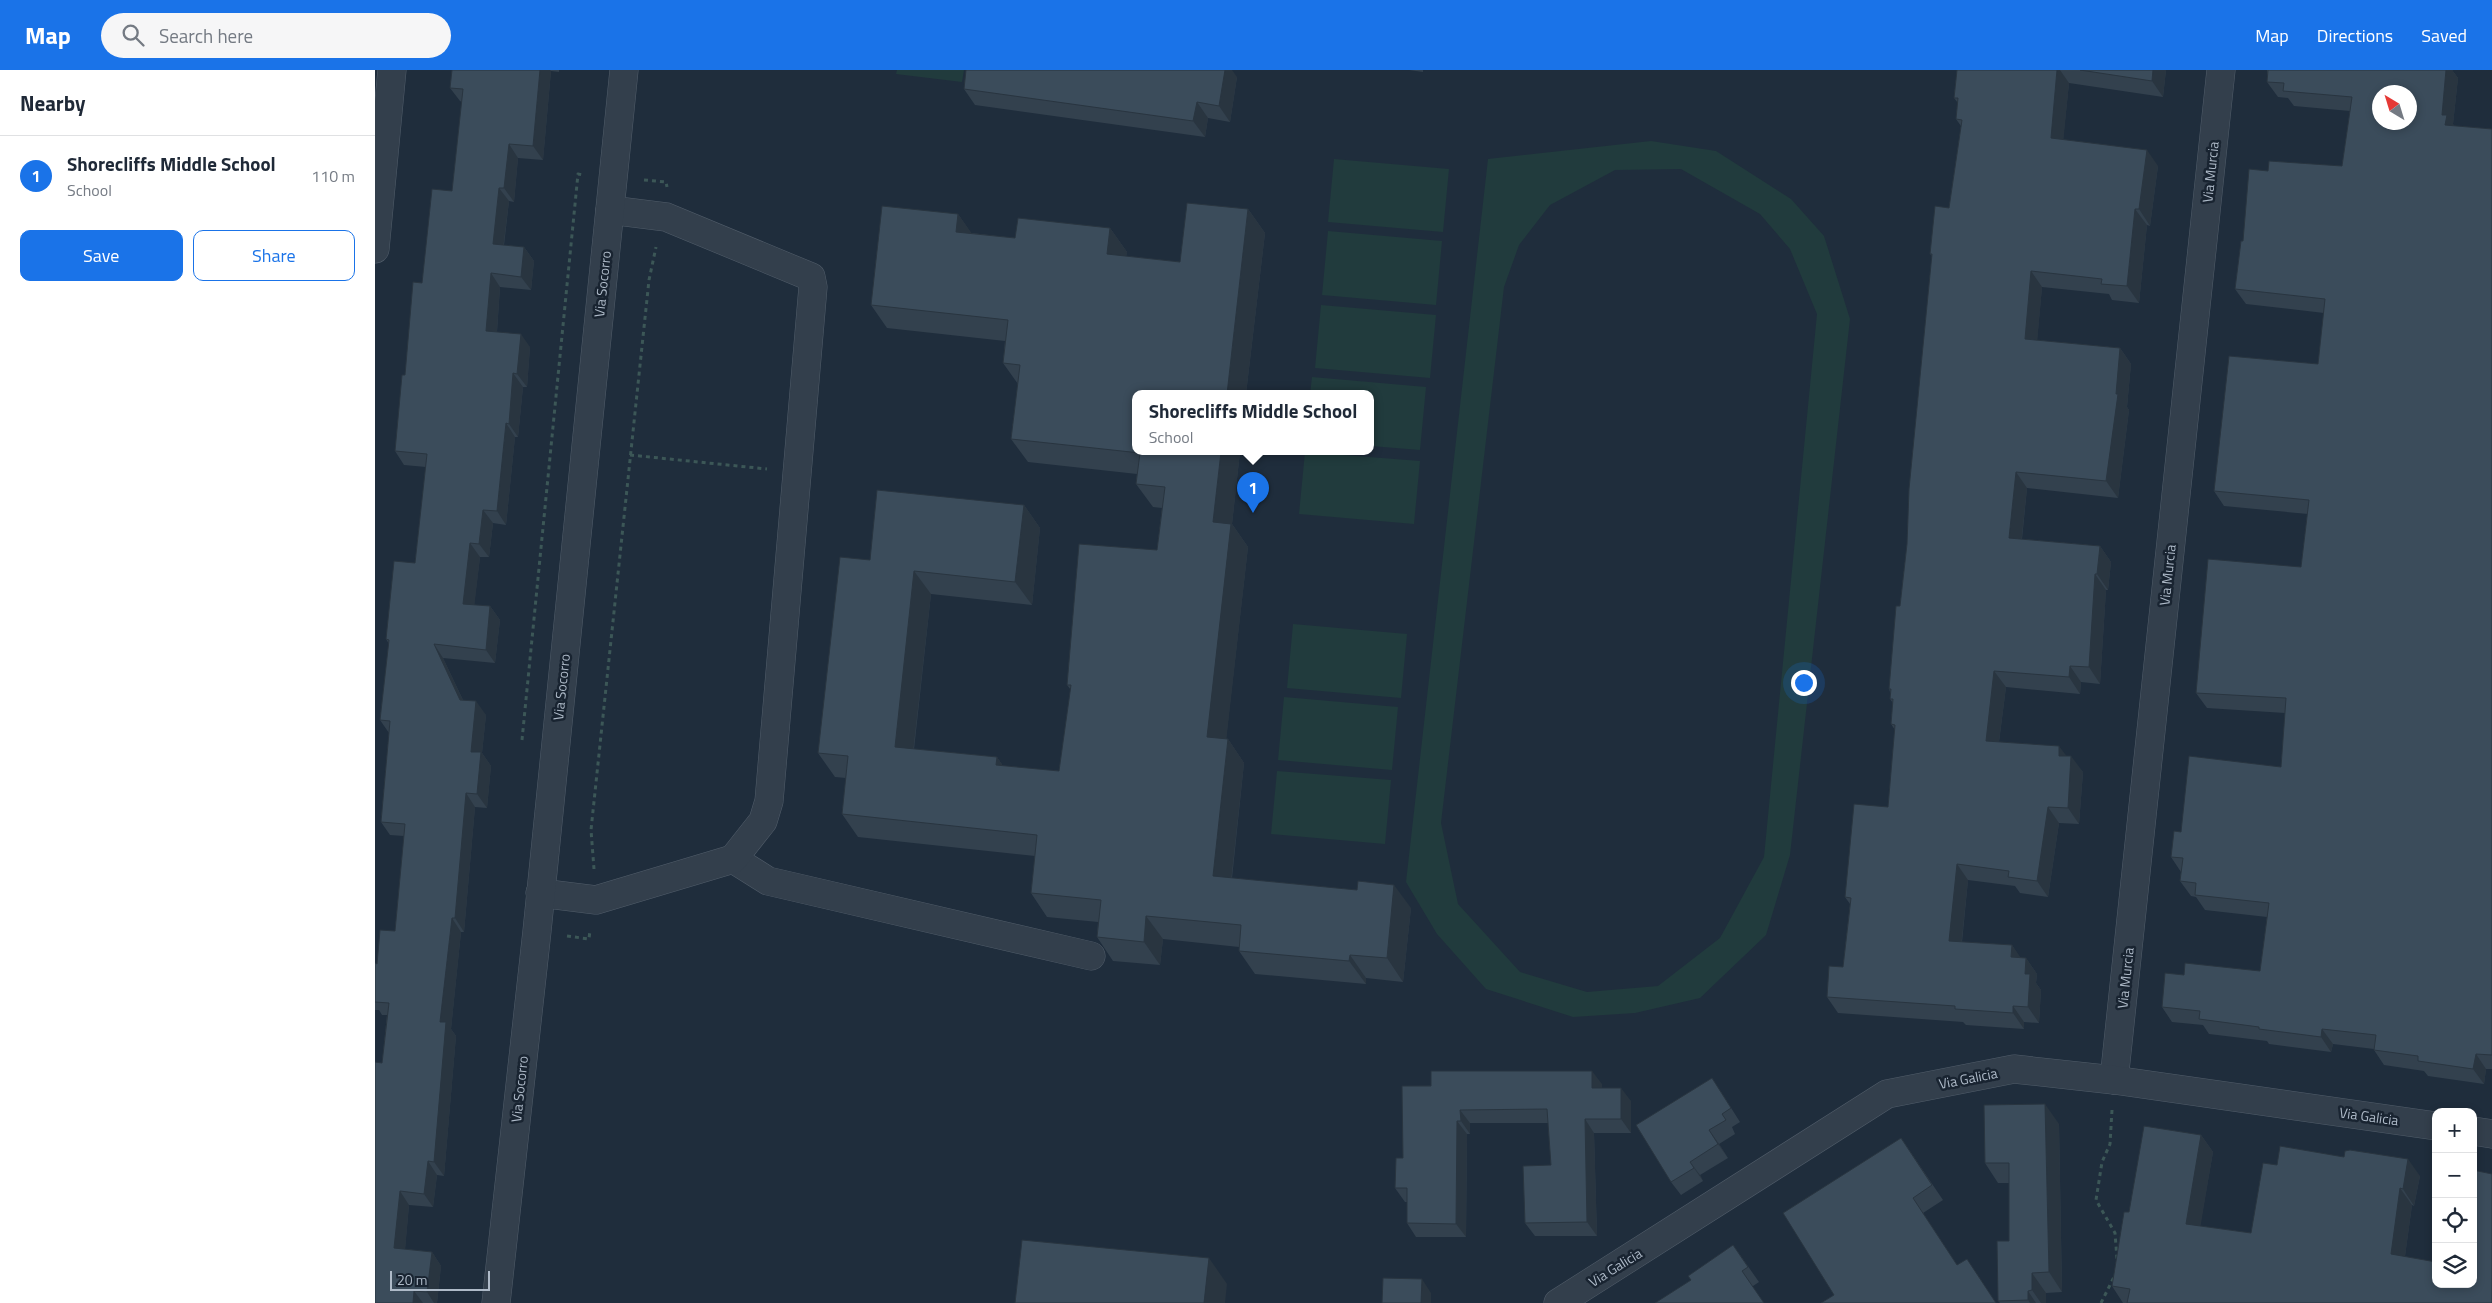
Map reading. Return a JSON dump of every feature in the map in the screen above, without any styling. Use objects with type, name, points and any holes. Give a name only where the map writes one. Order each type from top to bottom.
[{"type":"street","points":[[375,249],[392,70]]},
{"type":"street","name":"Via Socorro","points":[[496,1303],[537,931],[624,70]]},
{"type":"street","name":"Via Murcia","points":[[2114,1080],[2221,70]]},
{"type":"street","points":[[540,893],[596,900],[733,859],[763,820],[769,801],[813,287],[811,277],[672,219],[610,210]]},
{"type":"street","points":[[733,859],[768,881],[1091,956]]},
{"type":"street","name":"Via Galicia","points":[[1558,1303],[1887,1094],[2014,1069],[2114,1080],[2432,1125]]},
{"type":"street","points":[[2477,1132],[2492,1134]]},
{"type":"path","points":[[537,931],[589,939],[594,871],[591,830],[649,280],[657,246],[669,244],[672,219]]},
{"type":"path","points":[[630,455],[798,472]]},
{"type":"path","points":[[522,743],[525,704]]},
{"type":"path","points":[[2101,1303],[2118,1268],[2115,1233],[2096,1200],[2102,1162],[2109,1144],[2114,1080]]},
{"type":"green space","points":[[897,70],[964,70],[962,82],[896,74]]},
{"type":"green space","points":[[1651,141],[1716,151],[1791,199],[1824,236],[1850,319],[1790,855],[1766,935],[1700,998],[1635,1013],[1573,1017],[1486,989],[1437,934],[1406,882],[1488,159]],"holes":[[[1681,169],[1760,214],[1790,249],[1817,314],[1764,857],[1720,938],[1658,986],[1587,992],[1520,972],[1458,904],[1441,823],[1504,287],[1519,245],[1550,205],[1615,170]]]},
{"type":"green space","points":[[1334,159],[1449,169],[1443,232],[1328,222]]},
{"type":"green space","points":[[1328,231],[1442,241],[1436,305],[1322,295]]},
{"type":"green space","points":[[1321,305],[1436,315],[1430,378],[1315,368]]},
{"type":"green space","points":[[1312,377],[1426,387],[1420,450],[1374,446],[1374,390],[1310,390]]},
{"type":"green space","points":[[1305,455],[1343,455],[1420,461],[1414,524],[1299,514]]},
{"type":"green space","points":[[1293,624],[1407,634],[1401,698],[1287,688]]},
{"type":"green space","points":[[1284,697],[1398,707],[1392,770],[1278,760]]},
{"type":"green space","points":[[1277,771],[1391,780],[1385,844],[1271,834]]},
{"type":"building","points":[[452,70],[540,70],[533,146],[509,144],[504,188],[499,188],[493,244],[524,247],[521,277],[491,273],[486,331],[521,334],[517,374],[513,373],[509,424],[506,423],[497,511],[483,510],[479,544],[470,543],[463,604],[490,606],[486,650],[434,644],[460,700],[476,701],[471,752],[481,752],[477,794],[466,793],[455,918],[452,918],[440,1022],[446,1022],[434,1162],[428,1161],[424,1194],[400,1191],[394,1248],[432,1252],[427,1292],[414,1291],[413,1303],[375,1303],[375,1062],[382,1063],[389,1003],[375,1002],[375,963],[377,964],[380,930],[395,931],[405,824],[381,822],[390,721],[380,720],[389,640],[386,639],[394,561],[415,563],[427,454],[395,451],[402,375],[405,375],[413,282],[422,283],[432,189],[452,191],[463,89],[450,88]]},
{"type":"building","points":[[966,70],[1225,70],[1219,106],[1197,102],[1193,121],[964,89]]},
{"type":"building","points":[[1957,70],[2057,70],[2051,138],[2147,150],[2139,209],[2135,209],[2127,286],[2101,284],[2102,279],[2031,271],[2025,339],[2120,348],[2116,394],[2118,394],[2106,481],[2016,472],[2009,538],[2100,546],[2097,574],[2095,574],[2089,667],[2070,666],[2069,677],[1994,671],[1986,741],[2059,746],[2059,756],[2071,756],[2068,808],[2048,807],[2037,881],[2008,877],[2009,871],[1957,864],[1949,941],[2012,945],[2011,957],[2026,958],[2025,974],[2030,974],[2028,1007],[2013,1006],[2013,1013],[1955,1009],[1955,1006],[1827,997],[1829,966],[1843,967],[1851,898],[1845,897],[1854,804],[1888,807],[1895,725],[1891,724],[1893,699],[1890,699],[1891,689],[1889,689],[1896,606],[1900,606],[1907,544],[1909,489],[1935,206],[1949,208],[1962,120],[1956,119],[1958,98],[1954,98]]},
{"type":"building","points":[[2080,70],[2153,70],[2152,81]]},
{"type":"building","points":[[2268,70],[2446,70],[2442,115],[2447,115],[2445,125],[2492,129],[2492,1055],[2476,1054],[2473,1069],[2418,1061],[2418,1056],[2374,1050],[2376,1035],[2322,1029],[2321,1037],[2259,1029],[2259,1027],[2199,1019],[2200,1011],[2162,1007],[2165,973],[2184,975],[2185,963],[2260,971],[2269,903],[2195,895],[2196,883],[2180,881],[2183,858],[2171,857],[2174,831],[2181,832],[2189,756],[2281,767],[2286,698],[2196,693],[2208,559],[2301,567],[2309,500],[2214,491],[2229,356],[2318,364],[2325,299],[2235,289],[2241,241],[2243,241],[2249,169],[2268,171],[2269,161],[2342,166],[2352,97],[2283,91],[2284,83],[2267,82]]},
{"type":"building","points":[[1187,203],[1248,209],[1227,390],[1132,390],[1132,452],[1011,439],[1020,365],[1003,363],[1008,320],[871,305],[882,206],[958,214],[956,232],[1015,238],[1018,218],[1110,228],[1107,254],[1180,262]]},
{"type":"building","points":[[1140,455],[1221,455],[1213,522],[1231,524],[1207,737],[1228,739],[1213,876],[1357,890],[1358,881],[1394,885],[1387,958],[1350,955],[1349,961],[1239,951],[1241,925],[1146,916],[1144,942],[1097,937],[1101,900],[1031,893],[1037,835],[842,814],[848,756],[818,753],[840,557],[870,560],[877,490],[1024,505],[1015,582],[914,571],[895,747],[997,757],[996,765],[1059,771],[1071,685],[1067,685],[1079,544],[1157,550],[1165,487],[1136,484]]},
{"type":"building","points":[[1431,1071],[1592,1071],[1592,1088],[1621,1088],[1621,1119],[1585,1119],[1587,1222],[1525,1223],[1523,1166],[1551,1165],[1547,1109],[1460,1110],[1461,1121],[1457,1121],[1456,1224],[1407,1223],[1407,1188],[1395,1188],[1396,1158],[1403,1158],[1402,1086],[1431,1086]]},
{"type":"building","points":[[1712,1078],[1731,1108],[1722,1114],[1726,1120],[1709,1130],[1718,1144],[1690,1162],[1694,1168],[1671,1182],[1636,1125]]},
{"type":"building","points":[[2045,1104],[2049,1272],[2032,1273],[2032,1290],[2028,1291],[2028,1300],[1998,1301],[1997,1241],[2009,1241],[2009,1163],[1985,1163],[1984,1105]]},
{"type":"building","points":[[2144,1126],[2201,1135],[2186,1224],[2251,1233],[2263,1163],[2277,1165],[2280,1146],[2344,1157],[2345,1151],[2350,1150],[2408,1159],[2403,1189],[2400,1188],[2391,1254],[2432,1261],[2432,1288],[2477,1288],[2477,1171],[2492,1174],[2492,1303],[2127,1303],[2130,1289],[2112,1286],[2124,1212],[2129,1212]]},
{"type":"building","points":[[1901,1138],[1932,1185],[1913,1198],[1957,1265],[1967,1259],[1996,1303],[1821,1303],[1834,1295],[1783,1213]]},
{"type":"building","points":[[1022,1240],[1209,1258],[1204,1303],[1015,1303]]},
{"type":"building","points":[[1733,1245],[1748,1267],[1742,1271],[1764,1303],[1655,1303],[1691,1280],[1688,1276]]},
{"type":"building","points":[[1383,1278],[1422,1279],[1421,1303],[1382,1303]]},
{"type":"place","name":"Shorecliffs Middle School","points":[[1253,513]]}]
